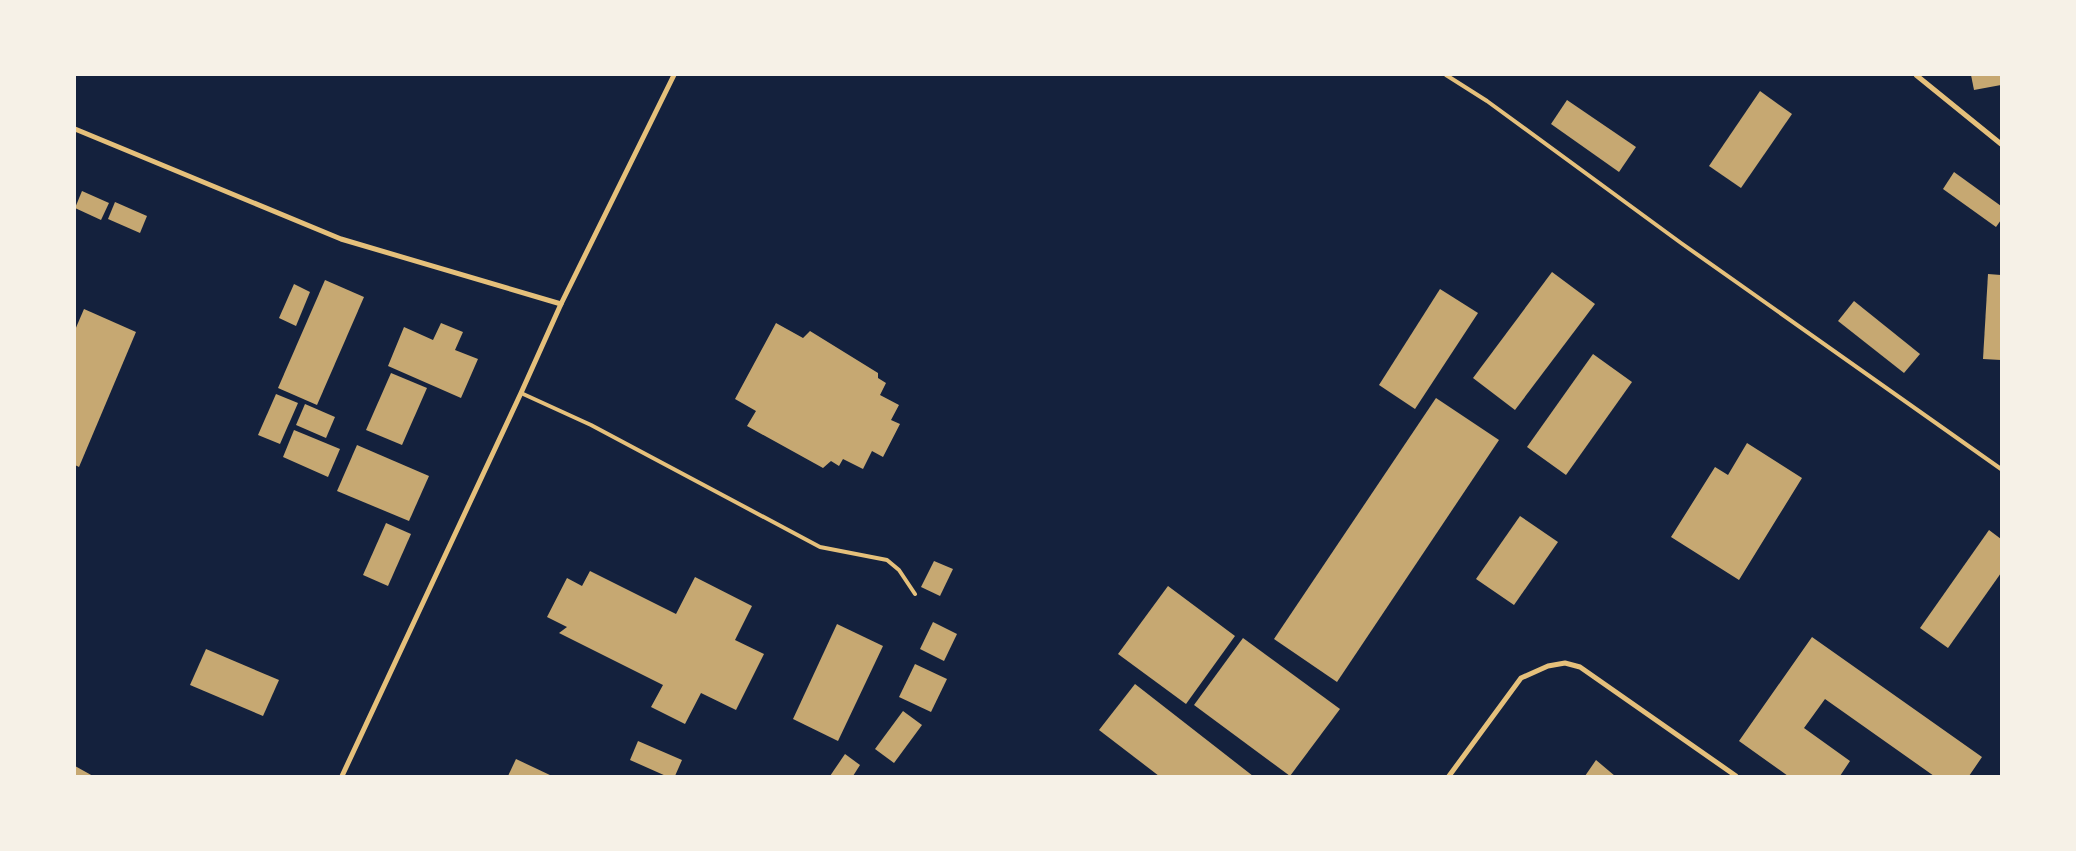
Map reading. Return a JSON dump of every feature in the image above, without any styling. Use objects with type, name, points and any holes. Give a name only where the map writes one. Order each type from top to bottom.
[{"type":"street","points":[[342,776],[561,304],[674,75]]},
{"type":"street","points":[[1916,75],[2001,144]]},
{"type":"street","points":[[75,130],[341,239],[561,304]]},
{"type":"street","points":[[1449,776],[1521,678],[1548,666],[1565,663],[1580,667],[1736,776]]},
{"type":"lane","points":[[1446,75],[1487,101],[1681,243],[2001,469]]},
{"type":"lane","points":[[521,393],[591,424],[820,547],[887,560],[899,570],[915,594]]},
{"type":"building","points":[[1971,75],[2001,75],[2001,85],[1974,90]]},
{"type":"building","points":[[1760,91],[1792,114],[1741,188],[1709,166]]},
{"type":"building","points":[[1567,100],[1636,147],[1619,172],[1551,124]]},
{"type":"building","points":[[1954,172],[2001,206],[2001,220],[1996,227],[1943,189]]},
{"type":"building","points":[[82,191],[109,203],[101,220],[75,208]]},
{"type":"building","points":[[115,202],[147,216],[140,233],[108,219]]},
{"type":"building","points":[[1552,272],[1595,304],[1515,410],[1473,378]]},
{"type":"building","points":[[1988,274],[2001,275],[2001,360],[1983,359]]},
{"type":"building","points":[[325,280],[364,297],[317,405],[278,388]]},
{"type":"building","points":[[294,284],[310,292],[296,326],[279,318]]},
{"type":"building","points":[[1440,289],[1478,313],[1415,409],[1379,385]]},
{"type":"building","points":[[1854,301],[1920,354],[1904,373],[1838,321]]},
{"type":"building","points":[[84,309],[136,332],[79,467],[75,465],[75,330]]},
{"type":"building","points":[[441,323],[463,332],[455,350],[478,359],[461,398],[388,366],[404,327],[433,340]]},
{"type":"building","points":[[776,323],[803,338],[810,331],[878,373],[878,378],[886,383],[880,395],[899,405],[891,420],[900,424],[883,457],[872,451],[863,469],[843,459],[839,466],[831,461],[823,468],[747,426],[756,411],[735,399]]},
{"type":"building","points":[[1593,354],[1632,382],[1566,475],[1527,447]]},
{"type":"building","points":[[391,373],[427,388],[402,445],[366,430]]},
{"type":"building","points":[[276,394],[298,403],[280,444],[258,435]]},
{"type":"building","points":[[1436,398],[1499,440],[1337,682],[1274,639]]},
{"type":"building","points":[[305,404],[335,417],[326,438],[296,425]]},
{"type":"building","points":[[294,430],[340,449],[328,477],[283,457]]},
{"type":"building","points":[[1747,443],[1802,478],[1739,580],[1671,537],[1715,467],[1728,475]]},
{"type":"building","points":[[357,445],[429,476],[409,521],[337,491]]},
{"type":"building","points":[[1520,516],[1558,542],[1514,605],[1476,579]]},
{"type":"building","points":[[386,523],[411,534],[388,586],[363,575]]},
{"type":"building","points":[[1989,530],[2001,539],[2001,573],[1948,648],[1920,628]]},
{"type":"building","points":[[934,561],[953,569],[940,596],[921,587]]},
{"type":"building","points":[[590,571],[676,614],[695,577],[752,606],[735,640],[764,654],[736,710],[701,693],[685,724],[651,707],[663,685],[559,633],[567,627],[547,617],[567,578],[582,586]]},
{"type":"building","points":[[1168,586],[1235,636],[1186,704],[1118,654]]},
{"type":"building","points":[[933,622],[957,634],[944,661],[920,649]]},
{"type":"building","points":[[837,624],[883,646],[838,741],[793,719]]},
{"type":"building","points":[[1812,637],[1982,757],[1969,776],[1934,776],[1825,699],[1804,728],[1850,761],[1840,776],[1788,776],[1739,741]]},
{"type":"building","points":[[1243,638],[1340,709],[1290,776],[1194,705]]},
{"type":"building","points":[[206,649],[279,680],[263,716],[190,685]]},
{"type":"building","points":[[915,664],[947,679],[931,712],[899,697]]},
{"type":"building","points":[[1135,684],[1253,776],[1159,776],[1099,730]]},
{"type":"building","points":[[903,711],[922,725],[894,763],[875,749]]},
{"type":"building","points":[[638,741],[682,760],[675,776],[666,776],[630,760]]},
{"type":"building","points":[[845,754],[860,765],[853,776],[830,776]]},
{"type":"building","points":[[516,759],[552,776],[508,776]]},
{"type":"building","points":[[1596,760],[1615,776],[1585,776]]},
{"type":"building","points":[[75,766],[93,776],[75,776]]}]
